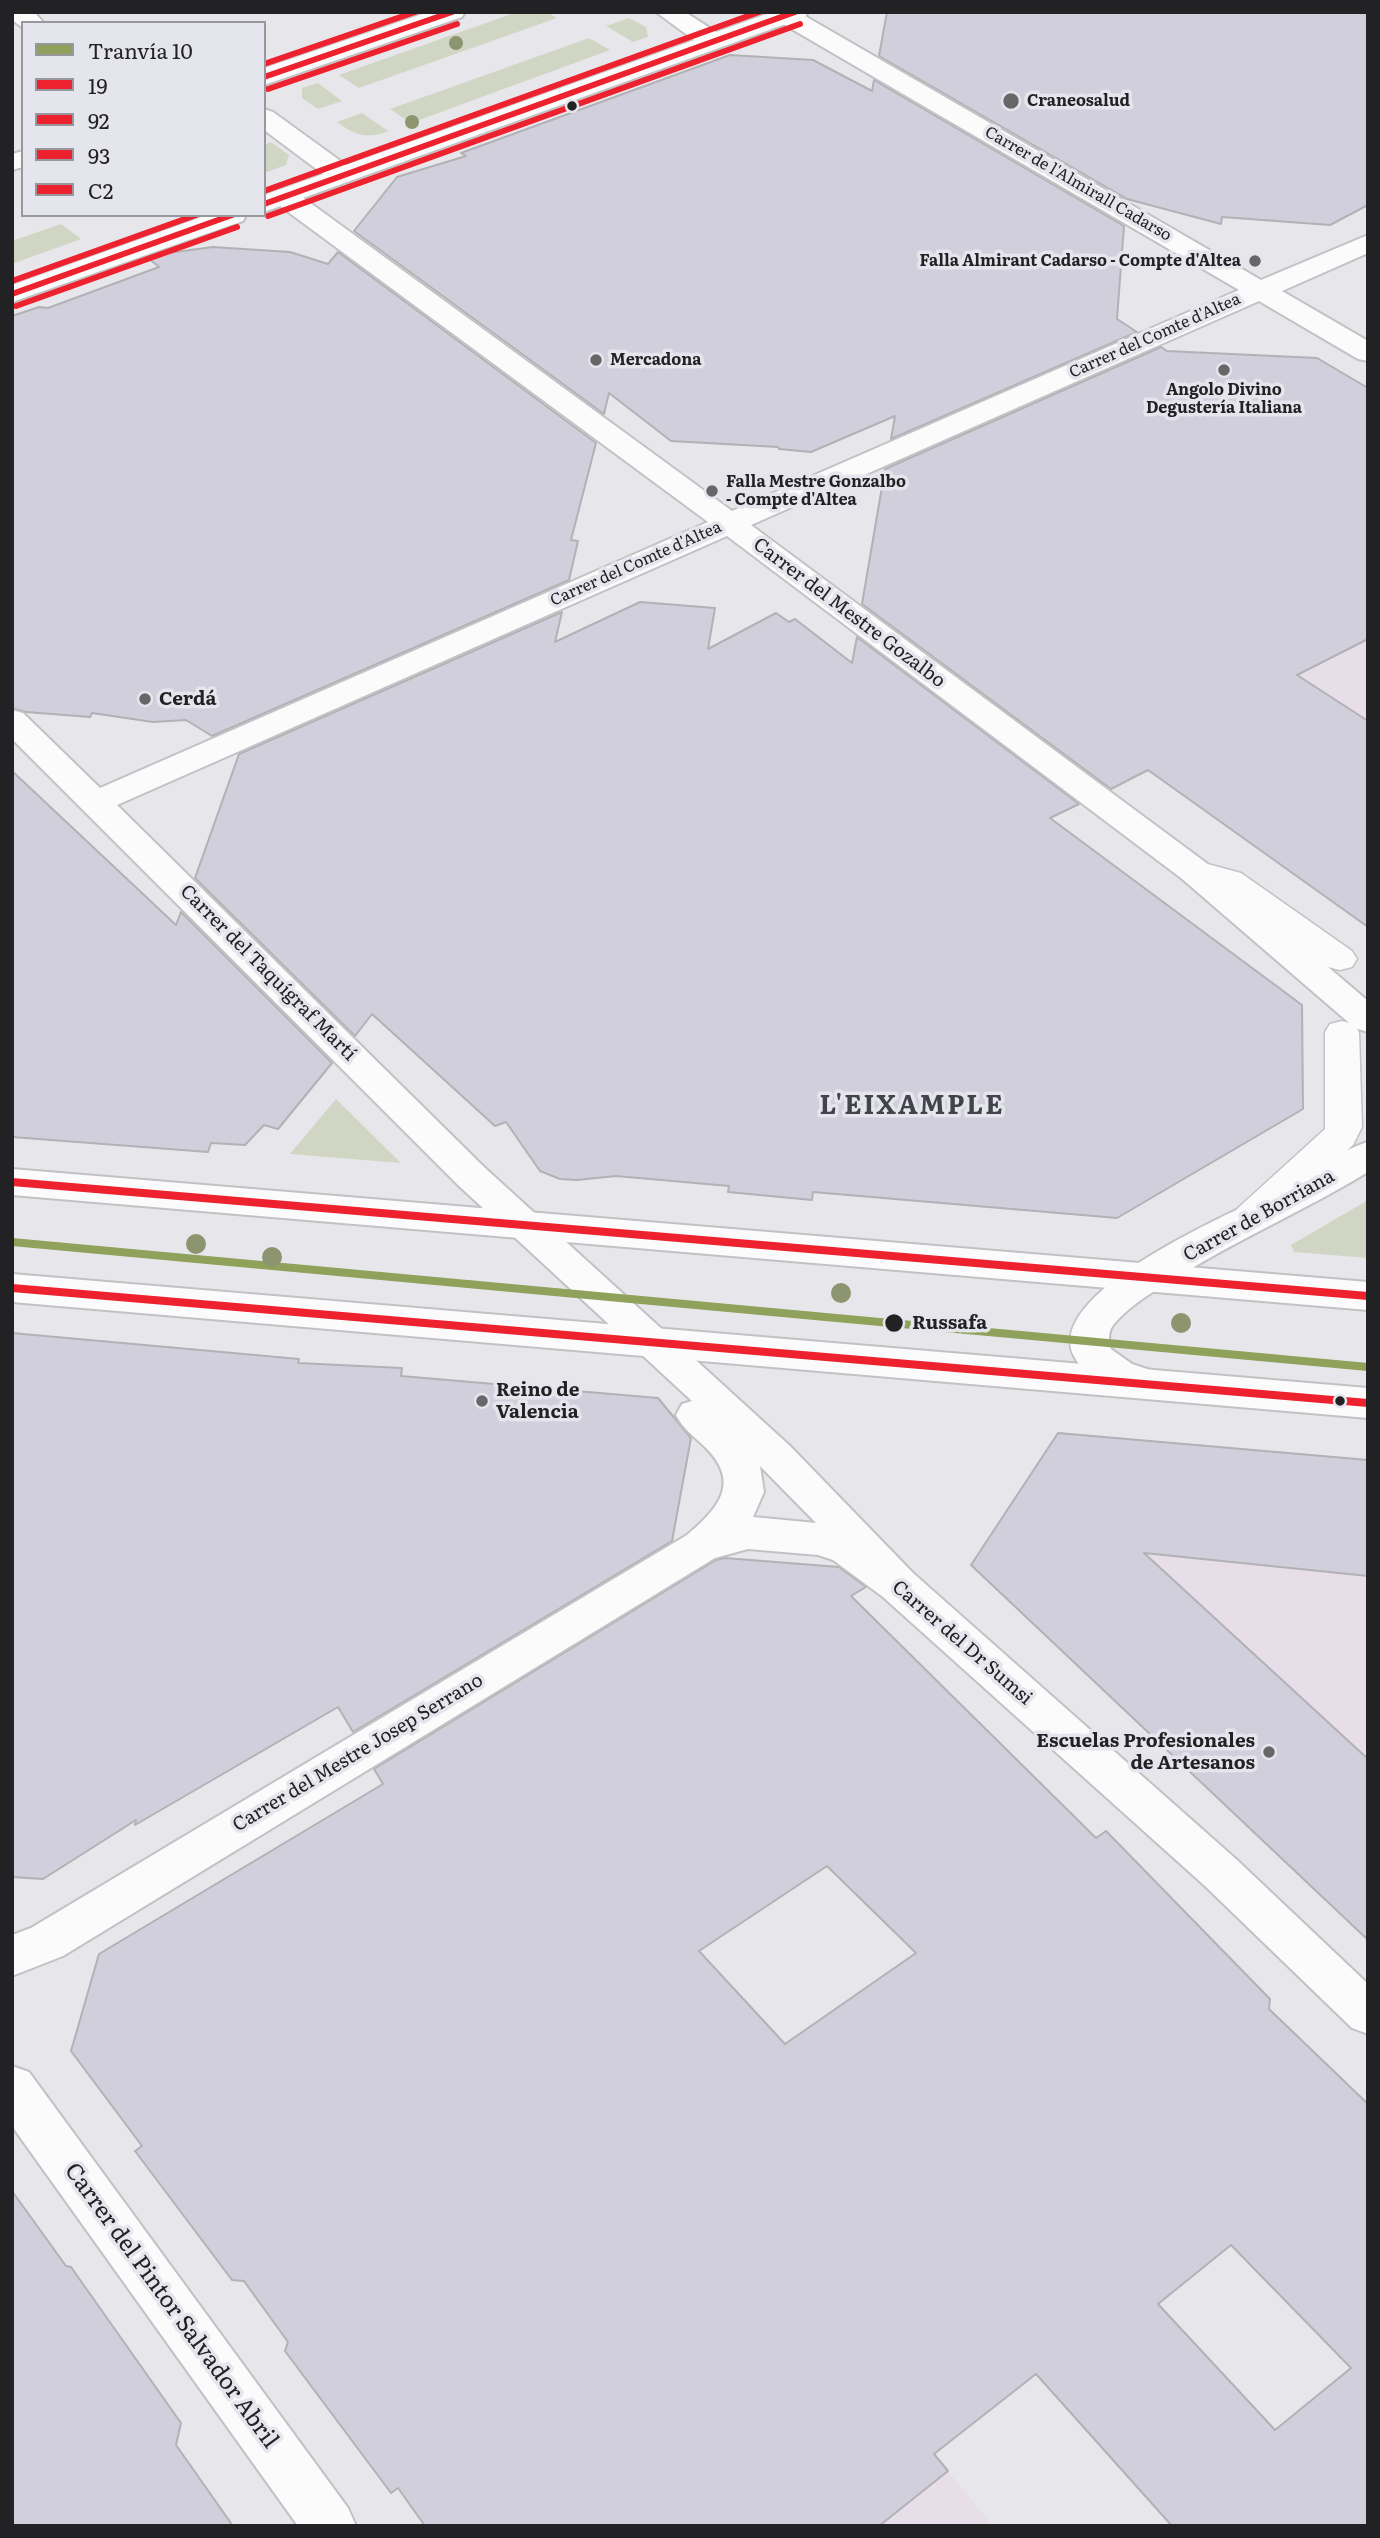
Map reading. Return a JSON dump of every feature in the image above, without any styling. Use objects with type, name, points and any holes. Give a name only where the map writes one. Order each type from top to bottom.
[{"type":"street","points":[[266,76],[453,12]]},
{"type":"street","points":[[668,12],[714,42]]},
{"type":"street","points":[[274,201],[792,14]]},
{"type":"street","name":"Carrer de l'Almirall Cadarso","points":[[792,14],[1368,353]]},
{"type":"street","points":[[266,118],[343,176]]},
{"type":"street","name":"Carrer del Mestre Gozalbo","points":[[274,201],[729,523],[1193,870],[1355,1026]]},
{"type":"street","points":[[12,294],[190,221],[219,217]]},
{"type":"street","name":"Carrer del Comte d'Altea","points":[[96,802],[1368,243]]},
{"type":"street","name":"Carrer del Taquígraf Martí","points":[[12,720],[472,1177],[820,1500],[864,1552],[898,1585]]},
{"type":"street","name":"Carrer de Borriana","points":[[1151,1385],[1116,1375],[1099,1363],[1090,1349],[1090,1330],[1101,1311],[1119,1296],[1251,1217],[1300,1195],[1368,1155]]},
{"type":"street","points":[[12,1182],[1368,1296]]},
{"type":"street","points":[[12,1288],[1368,1403]]},
{"type":"street","points":[[585,1337],[601,1319],[603,1308],[595,1292]]},
{"type":"street","points":[[585,1337],[634,1353],[731,1450],[741,1475],[742,1502],[729,1524],[702,1546]]},
{"type":"street","name":"Carrer del Dr Sumsi","points":[[702,1546],[748,1533],[821,1539],[848,1549],[898,1585],[1221,1873],[1368,2014]]},
{"type":"street","name":"Carrer del Mestre Josep Serrano","points":[[12,1956],[47,1942],[702,1546]]},
{"type":"street","name":"Carrer del Pintor Salvador Abril","points":[[12,2087],[330,2526]]},
{"type":"lane","points":[[1193,870],[1229,880],[1340,959]]},
{"type":"lane","points":[[1251,1217],[1340,1136],[1344,1127],[1355,1026]]},
{"type":"shaded area","points":[[1368,546],[1368,722],[1215,620]]},
{"type":"shaded area","name":"Escuelas Profesionales de Artesanos","points":[[1058,1433],[1368,1460],[1368,1940],[971,1565]]},
{"type":"shaded area","points":[[948,2471],[993,2526],[879,2526]]},
{"type":"green space","points":[[517,12],[547,12],[557,18],[359,88],[339,75]]},
{"type":"green space","points":[[629,18],[646,27],[648,37],[633,42],[606,26]]},
{"type":"green space","points":[[589,38],[610,50],[411,123],[390,109]]},
{"type":"green space","points":[[318,83],[342,101],[318,109],[302,98],[302,88]]},
{"type":"green space","points":[[362,113],[389,131],[362,135],[337,122]]},
{"type":"green space","points":[[271,142],[289,155],[286,165],[266,172],[266,144]]},
{"type":"green space","points":[[61,224],[81,239],[12,264],[12,241]]},
{"type":"green space","points":[[336,1099],[401,1163],[290,1154]]},
{"type":"green space","points":[[1368,1200],[1368,1258],[1294,1252],[1291,1245]]},
{"type":"building","points":[[887,12],[1368,12],[1368,205],[1330,225],[1222,217],[1221,224],[1127,199],[879,56]]},
{"type":"building","points":[[730,55],[813,60],[872,91],[874,80],[1124,226],[1117,319],[1137,332],[891,439],[895,416],[811,452],[778,447],[671,441],[609,393],[604,414],[354,231],[397,177],[466,156],[461,153]]},
{"type":"building","points":[[213,247],[290,252],[328,264],[338,252],[596,443],[571,540],[578,541],[569,580],[212,736],[186,720],[153,722],[92,713],[90,717],[26,712],[12,708],[12,316],[39,307],[48,308],[159,267],[147,257]]},
{"type":"building","points":[[1161,347],[1167,351],[1317,358],[1368,388],[1368,639],[1297,675],[1368,721],[1368,927],[1148,770],[1111,789],[862,604],[885,469]]},
{"type":"building","points":[[640,602],[715,608],[708,649],[776,613],[789,622],[795,619],[852,663],[857,637],[1079,804],[1050,818],[1302,1005],[1303,1109],[1117,1218],[813,1192],[812,1200],[728,1192],[729,1186],[616,1176],[560,1179],[540,1171],[506,1122],[495,1126],[372,1014],[355,1036],[195,878],[239,754],[562,612],[555,642]]},
{"type":"building","points":[[12,771],[176,925],[181,912],[332,1063],[278,1129],[264,1125],[245,1145],[211,1143],[208,1152],[12,1137]]},
{"type":"building","points":[[12,1333],[299,1359],[298,1363],[402,1368],[401,1376],[658,1398],[691,1438],[672,1541],[353,1732],[338,1707],[135,1825],[136,1820],[43,1879],[12,1877]]},
{"type":"building","name":"Escuelas Profesionales de Artesanos","points":[[1058,1433],[1368,1460],[1368,1576],[1144,1553],[1368,1759],[1368,1940],[971,1565]]},
{"type":"building","points":[[725,1558],[839,1567],[866,1587],[851,1596],[1096,1838],[1106,1831],[1270,1999],[1269,2009],[1368,2104],[1368,2526],[1172,2526],[1036,2374],[934,2454],[948,2471],[879,2526],[425,2526],[398,2488],[391,2493],[285,2351],[288,2342],[244,2281],[232,2280],[135,2151],[142,2146],[71,2051],[99,1954],[383,1784],[374,1769],[716,1560]],"holes":[[[827,1866],[916,1953],[785,2044],[699,1951]],[[1231,2245],[1351,2368],[1275,2430],[1158,2304]]]},
{"type":"building","points":[[12,2191],[66,2266],[71,2267],[181,2423],[176,2445],[233,2526],[12,2526]]},
{"type":"tram line","name":"10","points":[[12,1242],[1368,1367]]},
{"type":"transit line","name":"C2","points":[[266,63],[415,12]]},
{"type":"transit line","name":"92","points":[[266,76],[452,12]]},
{"type":"transit line","name":"C2","points":[[266,190],[759,12]]},
{"type":"transit line","name":"92","points":[[266,203],[795,12]]},
{"type":"transit line","name":"93","points":[[268,89],[457,24]]},
{"type":"transit line","name":"93","points":[[268,216],[800,24]]},
{"type":"transit line","name":"C2","points":[[12,281],[190,217]]},
{"type":"transit line","name":"92","points":[[12,294],[226,217]]},
{"type":"transit line","name":"93","points":[[16,306],[237,227]]},
{"type":"transit line","name":"19","points":[[12,1182],[1368,1296]]},
{"type":"transit line","name":"19","points":[[12,1288],[1368,1403]]},
{"type":"place","name":"Craneosalud","points":[[1011,101]]},
{"type":"place","name":"Falla Almirant Cadarso - Compte d'Altea","points":[[1255,261]]},
{"type":"place","name":"Mercadona","points":[[596,360]]},
{"type":"place","name":"Angolo Divino Degustería Italiana","points":[[1224,370]]},
{"type":"place","name":"Falla Mestre Gonzalbo - Compte d'Altea","points":[[712,491]]},
{"type":"place","name":"Cerdá","points":[[145,699]]},
{"type":"place","name":"Russafa","points":[[894,1323]]},
{"type":"place","name":"Reino de Valencia","points":[[482,1401]]},
{"type":"place","name":"Escuelas Profesionales de Artesanos","points":[[1269,1752]]},
{"type":"district","name":"L'EIXAMPLE","points":[[912,1106]]}]
